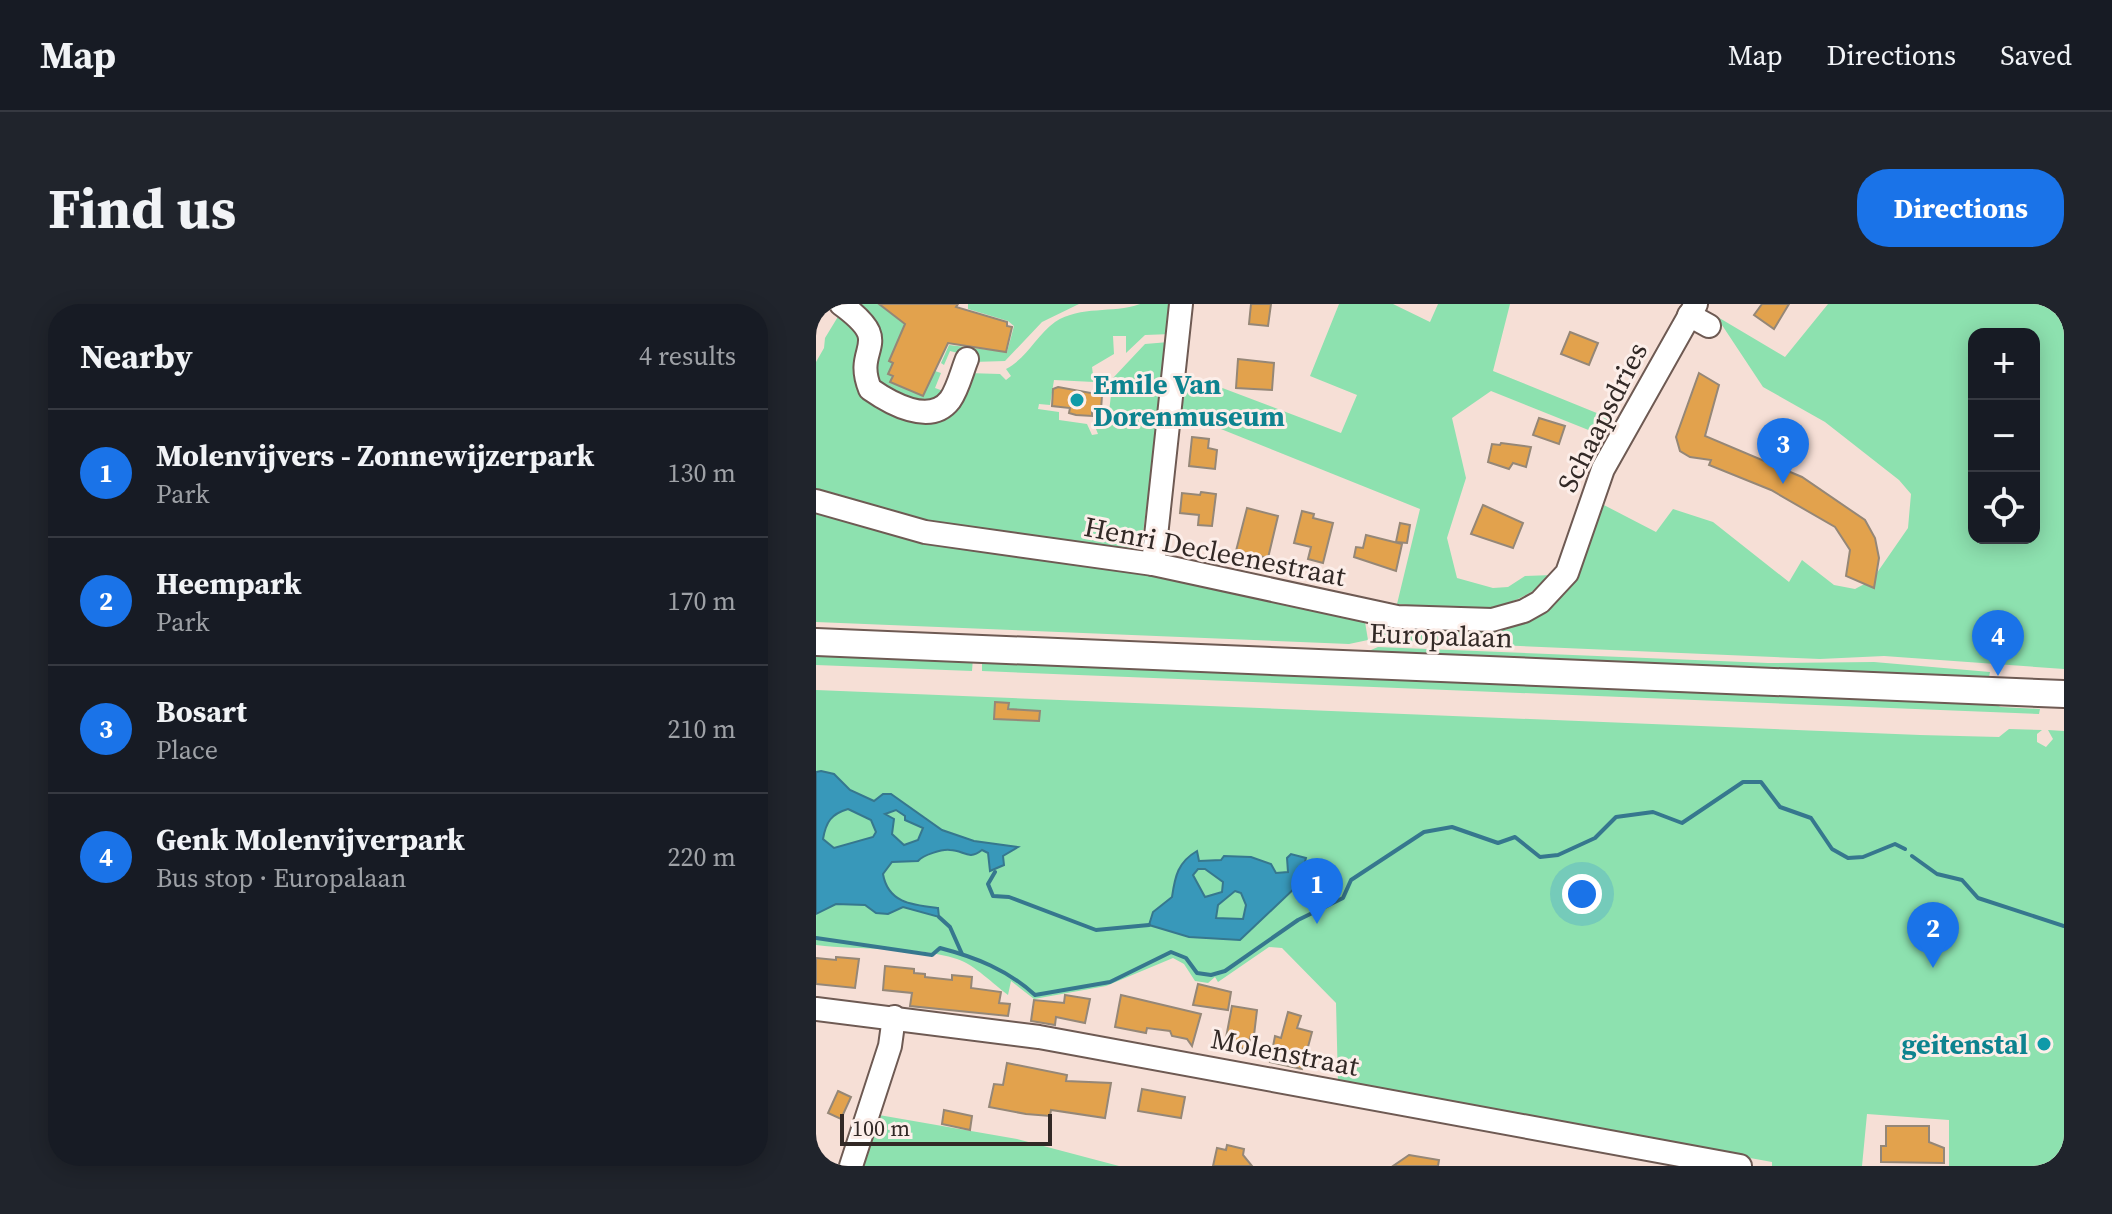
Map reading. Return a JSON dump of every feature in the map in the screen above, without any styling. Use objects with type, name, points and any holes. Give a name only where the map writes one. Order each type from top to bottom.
[{"type":"main road","name":"Europalaan","points":[[816,642],[2064,694]]},
{"type":"street","points":[[841,304],[870,329],[873,339],[865,367],[870,389],[910,410],[932,412],[949,401],[967,359]]},
{"type":"street","points":[[1153,564],[1181,304]]},
{"type":"street","name":"Schaapsdries","points":[[1577,550],[1603,469],[1698,315]]},
{"type":"street","name":"Henri Decleenestraat","points":[[816,501],[925,532],[1153,564],[1397,617],[1459,621],[1492,620],[1524,611],[1540,602],[1567,573],[1577,550]]},
{"type":"street","name":"Molenstraat","points":[[816,1009],[1039,1037],[1740,1166]]},
{"type":"street","points":[[851,1166],[890,1046],[894,1017]]},
{"type":"green space","points":[[850,304],[879,304],[905,324],[889,361],[893,363],[891,382],[923,396],[935,371],[941,373],[935,388],[946,392],[926,407],[874,386]]},
{"type":"green space","points":[[968,304],[1079,304],[1042,322],[1005,361],[973,362],[974,357],[950,351],[944,365],[941,363],[949,345],[1007,352],[1014,326],[1008,321],[968,309]]},
{"type":"green space","points":[[1140,304],[1171,304],[1171,334],[1145,335],[1126,353],[1126,336],[1113,336],[1114,354],[1092,367],[1094,382],[1054,380],[1050,405],[1039,404],[1038,409],[1059,412],[1059,420],[1087,424],[1092,435],[1098,434],[1094,424],[1100,423],[1109,412],[1113,378],[1145,344],[1169,342],[1142,540],[1134,551],[993,538],[816,494],[816,362],[824,348],[825,338],[842,310],[862,324],[859,382],[929,416],[967,373],[1000,374],[1006,380],[1011,376],[1006,369],[1020,359],[1055,322],[1075,313]]},
{"type":"green space","points":[[1339,304],[1393,304],[1430,322],[1438,304],[1510,304],[1493,371],[1614,420],[1606,437],[1491,391],[1452,418],[1466,478],[1447,538],[1457,578],[1493,588],[1508,587],[1525,576],[1553,575],[1535,590],[1517,600],[1480,609],[1397,604],[1420,509],[1181,413],[1188,375],[1341,433],[1357,395],[1310,376]]},
{"type":"green space","points":[[1828,304],[2064,304],[2064,669],[1884,656],[1820,659],[1380,640],[1374,630],[1374,620],[1458,629],[1573,580],[1587,551],[1600,503],[1656,532],[1673,509],[1713,522],[1789,582],[1802,560],[1834,585],[1855,589],[1872,580],[1908,528],[1911,494],[1899,480],[1825,422],[1763,387],[1716,316],[1785,357]]},
{"type":"green space","points":[[816,509],[1364,616],[1368,640],[1349,644],[816,622]]},
{"type":"green space","points":[[1378,647],[1768,663],[1874,662],[1990,672],[1989,677],[1978,683],[1364,653]]},
{"type":"green space","points":[[816,652],[973,658],[972,671],[816,665]]},
{"type":"green space","points":[[982,658],[1977,698],[2001,707],[2040,709],[2039,714],[982,671]]},
{"type":"green space","points":[[816,690],[1920,735],[1999,737],[2009,729],[2042,730],[2037,734],[2037,742],[2046,747],[2053,739],[2048,730],[2064,731],[2064,1166],[1949,1166],[1949,1120],[1867,1114],[1862,1166],[1772,1166],[1772,1162],[1338,1083],[1336,1003],[1282,948],[1269,947],[1218,982],[1215,977],[1208,983],[1195,981],[1184,964],[1173,958],[1106,986],[1034,999],[1011,981],[1008,995],[984,975],[957,959],[905,950],[816,945]]},
{"type":"green space","points":[[879,1115],[1017,1139],[1119,1166],[863,1166]]},
{"type":"water","points":[[816,772],[834,774],[850,790],[874,801],[883,794],[891,794],[942,830],[974,841],[1018,847],[1003,856],[1004,865],[990,871],[988,853],[982,850],[969,855],[942,850],[918,861],[892,862],[883,874],[890,891],[910,904],[938,908],[939,917],[903,907],[888,914],[876,913],[865,905],[836,904],[816,914]],"holes":[[[848,809],[871,820],[876,832],[873,837],[834,848],[823,839],[826,828],[833,816]],[[896,810],[905,816],[905,820],[923,828],[918,840],[904,845],[892,834],[894,819],[885,814]]]},
{"type":"water","points":[[1197,851],[1199,861],[1221,860],[1224,856],[1251,857],[1271,864],[1276,873],[1288,872],[1287,858],[1291,854],[1306,858],[1299,884],[1240,940],[1189,937],[1149,925],[1153,912],[1172,897],[1178,870]],"holes":[[[1198,869],[1205,869],[1223,882],[1222,892],[1205,897],[1193,875]],[[1235,891],[1241,893],[1246,905],[1243,919],[1216,918],[1218,905]]]},
{"type":"building","points":[[879,304],[958,304],[956,307],[1007,322],[1007,326],[1012,327],[1006,352],[948,343],[923,396],[890,382],[893,376],[888,374],[893,363],[889,361],[905,324]]},
{"type":"building","points":[[1251,304],[1271,304],[1268,326],[1249,324]]},
{"type":"building","points":[[1762,304],[1789,304],[1774,329],[1754,315]]},
{"type":"building","points":[[1570,332],[1598,343],[1589,365],[1561,354]]},
{"type":"building","points":[[1238,359],[1274,363],[1272,390],[1236,388]]},
{"type":"building","points":[[1699,373],[1719,385],[1705,436],[1802,477],[1865,520],[1875,538],[1879,558],[1874,588],[1846,576],[1850,550],[1835,527],[1771,490],[1709,465],[1711,460],[1690,457],[1680,451],[1676,437]]},
{"type":"building","name":"Emile Van Dorenmuseum","points":[[1058,387],[1102,395],[1101,410],[1092,410],[1092,416],[1076,415],[1069,413],[1070,408],[1052,406],[1053,389]]},
{"type":"building","points":[[1539,418],[1565,426],[1559,444],[1533,435]]},
{"type":"building","points":[[1192,437],[1209,439],[1208,448],[1217,450],[1215,469],[1189,466]]},
{"type":"building","points":[[1492,444],[1531,447],[1526,467],[1513,463],[1509,469],[1488,462]]},
{"type":"building","points":[[1201,492],[1216,494],[1212,526],[1198,525],[1199,515],[1180,513],[1182,493],[1200,495]]},
{"type":"building","points":[[1483,505],[1523,523],[1513,548],[1471,534]]},
{"type":"building","points":[[1247,508],[1278,516],[1268,558],[1236,551]]},
{"type":"building","points":[[1302,511],[1314,514],[1313,518],[1333,523],[1323,563],[1308,559],[1311,547],[1294,543]]},
{"type":"building","points":[[1400,523],[1410,525],[1407,543],[1396,542]]},
{"type":"building","points":[[1366,535],[1402,544],[1396,571],[1354,557],[1356,547],[1363,548]]},
{"type":"building","points":[[995,702],[1009,703],[1008,709],[1040,711],[1039,721],[994,719]]},
{"type":"building","points":[[836,957],[859,959],[855,988],[816,984],[816,958],[836,960]]},
{"type":"building","points":[[885,966],[914,969],[914,973],[925,974],[925,977],[952,980],[952,975],[972,977],[971,988],[1001,992],[999,1003],[1010,1004],[1008,1016],[910,1006],[912,993],[883,990]]},
{"type":"building","points":[[1198,984],[1231,992],[1228,1010],[1193,1005]]},
{"type":"building","points":[[1065,995],[1090,999],[1085,1023],[1056,1017],[1055,1025],[1031,1021],[1034,1000],[1064,1003]]},
{"type":"building","points":[[1121,995],[1201,1014],[1192,1046],[1187,1039],[1172,1036],[1170,1031],[1147,1028],[1146,1033],[1115,1027]]},
{"type":"building","points":[[1232,1006],[1257,1010],[1254,1035],[1251,1035],[1247,1050],[1225,1043]]},
{"type":"building","points":[[1288,1012],[1301,1016],[1297,1028],[1312,1032],[1302,1069],[1270,1062],[1275,1036],[1281,1038]]},
{"type":"building","points":[[1007,1063],[1067,1075],[1066,1081],[1111,1083],[1105,1118],[1051,1110],[1050,1116],[1026,1114],[989,1107],[994,1084],[1003,1085]]},
{"type":"building","points":[[1142,1089],[1185,1097],[1181,1118],[1138,1111]]},
{"type":"building","points":[[838,1091],[851,1097],[841,1119],[828,1113]]},
{"type":"building","points":[[944,1110],[972,1116],[970,1130],[942,1124]]},
{"type":"building","points":[[1886,1126],[1929,1126],[1929,1142],[1944,1148],[1944,1163],[1881,1162],[1881,1146],[1886,1146]]},
{"type":"building","points":[[1227,1145],[1244,1149],[1243,1155],[1252,1166],[1213,1166],[1217,1148],[1226,1150]]},
{"type":"building","points":[[1409,1155],[1439,1160],[1438,1166],[1393,1166]]},
{"type":"waterway","points":[[816,938],[932,955],[940,948],[990,966],[1014,978],[1035,995],[1110,982],[1171,952],[1186,958],[1197,973],[1211,975],[1225,971],[1298,920],[1343,898],[1351,880],[1424,832],[1452,827],[1498,843],[1515,837],[1540,857],[1558,855],[1595,838],[1616,817],[1653,812],[1682,823],[1743,782],[1761,782],[1780,807],[1811,818],[1832,849],[1848,858],[1863,857],[1895,844],[1905,849]]},
{"type":"waterway","points":[[1912,856],[1937,874],[1962,880],[1978,898],[2064,926]]},
{"type":"waterway","points":[[995,872],[988,884],[993,896],[1009,897],[1096,930],[1149,925]]},
{"type":"waterway","points":[[939,917],[950,927],[962,954]]},
{"type":"place","name":"Emile Van Dorenmuseum","points":[[1077,400]]},
{"type":"place","name":"Bosart","points":[[1783,484]]},
{"type":"place","name":"Genk Molenvijverpark","points":[[1998,676]]},
{"type":"place","name":"Molenvijvers - Zonnewijzerpark","points":[[1317,924]]},
{"type":"place","name":"Heempark","points":[[1933,968]]},
{"type":"place","name":"geitenstal","points":[[2044,1044]]}]
